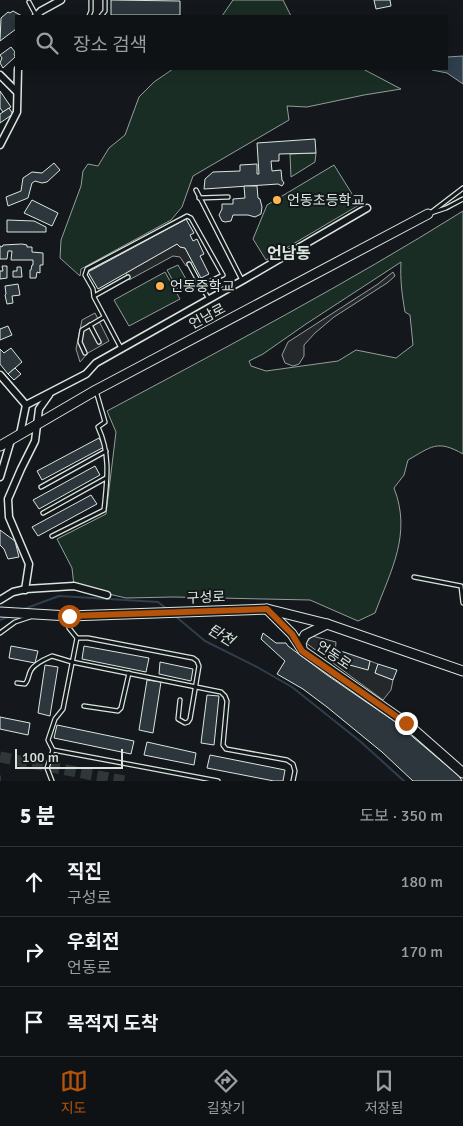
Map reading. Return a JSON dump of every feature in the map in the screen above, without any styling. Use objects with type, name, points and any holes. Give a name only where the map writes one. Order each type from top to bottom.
[{"type":"main road","name":"언남로","points":[[3,442],[96,390],[428,214]]},
{"type":"main road","name":"구성로","points":[[0,612],[69,616],[267,609],[327,624],[463,671]]},
{"type":"main road","name":"언동로","points":[[267,609],[292,634],[302,651],[406,723],[463,772]]},
{"type":"main road","points":[[302,651],[301,644],[305,635],[327,624]]},
{"type":"street","points":[[37,15],[47,3],[62,0]]},
{"type":"street","points":[[0,145],[17,112],[18,70]]},
{"type":"street","points":[[0,75],[18,92]]},
{"type":"street","points":[[26,404],[86,374],[96,363],[367,208]]},
{"type":"street","points":[[0,375],[26,404]]},
{"type":"street","points":[[25,590],[29,564],[9,517],[8,499],[35,441],[39,409],[51,392]]},
{"type":"street","points":[[20,434],[26,404]]},
{"type":"street","points":[[0,477],[3,442]]},
{"type":"street","points":[[0,600],[14,592],[74,586],[107,595]]},
{"type":"lane","points":[[89,15],[91,0]]},
{"type":"lane","points":[[102,15],[105,11],[105,0]]},
{"type":"lane","points":[[30,2],[36,15]]},
{"type":"lane","points":[[428,214],[463,188]]},
{"type":"lane","points":[[196,190],[242,281]]},
{"type":"lane","points":[[199,198],[228,196]]},
{"type":"lane","points":[[428,214],[446,208],[463,199]]},
{"type":"lane","points":[[122,349],[94,297],[93,289],[85,275],[87,269],[187,216],[191,218],[223,275],[201,286]]},
{"type":"lane","points":[[189,264],[209,299]]},
{"type":"lane","points":[[94,297],[128,277]]},
{"type":"lane","points":[[85,353],[80,342],[82,332],[104,317]]},
{"type":"lane","points":[[90,325],[99,342]]},
{"type":"lane","points":[[52,536],[104,510],[107,478],[106,451],[105,443],[98,427],[105,422],[96,390]]},
{"type":"lane","points":[[41,487],[106,451]]},
{"type":"lane","points":[[43,512],[107,478]]},
{"type":"lane","points":[[414,577],[461,586],[463,603]]},
{"type":"lane","points":[[0,633],[15,622],[36,614]]},
{"type":"lane","points":[[69,616],[69,628],[77,638]]},
{"type":"lane","points":[[52,781],[47,768],[53,750],[48,740],[55,720],[63,709],[77,638]]},
{"type":"lane","points":[[77,638],[88,638],[193,658],[198,661],[199,666],[190,719],[186,723],[178,719],[180,700]]},
{"type":"lane","points":[[17,683],[27,683],[31,670],[37,664],[52,656],[72,662],[221,692],[227,701],[222,739],[222,745],[226,750],[287,760],[293,764],[295,771],[293,781]]},
{"type":"lane","points":[[84,706],[118,712],[121,708],[129,673]]},
{"type":"lane","points":[[53,750],[218,781]]},
{"type":"green space","points":[[233,0],[283,0],[290,15],[223,15]]},
{"type":"green space","points":[[172,70],[365,70],[401,89],[307,107],[287,106],[289,120],[193,176],[182,207],[171,220],[81,269],[80,276],[60,258],[61,240],[81,186],[83,171],[88,164],[98,166],[109,148],[125,135],[139,97],[154,82]]},
{"type":"green space","points":[[316,153],[315,162],[291,177],[290,154]]},
{"type":"green space","points":[[334,165],[359,205],[266,260],[253,239],[267,205]]},
{"type":"green space","points":[[463,211],[463,454],[454,449],[440,446],[429,448],[408,460],[404,475],[394,488],[401,521],[397,552],[375,613],[358,621],[310,600],[173,597],[126,598],[74,586],[72,568],[57,539],[106,514],[116,432],[107,411],[287,314],[420,238]],"holes":[[[401,262],[404,306],[405,312],[410,315],[413,345],[396,358],[356,350],[338,361],[266,371],[251,366],[249,361],[263,354]]]},
{"type":"green space","points":[[178,265],[190,286],[179,292],[167,270]]},
{"type":"green space","points":[[165,272],[180,299],[129,326],[114,300]]},
{"type":"shaded area","points":[[177,244],[185,248],[193,262],[186,266],[180,257],[173,256],[129,280],[126,273]]},
{"type":"shaded area","points":[[393,272],[395,276],[387,283],[334,317],[315,333],[304,345],[304,356],[299,364],[293,366],[285,363],[282,355],[288,342],[378,284]]},
{"type":"shaded area","points":[[95,313],[109,341],[88,353],[80,362],[76,349],[82,320]]},
{"type":"shaded area","points":[[312,636],[336,642],[335,654],[338,655],[338,658],[347,661],[347,664],[368,669],[370,661],[378,664],[375,673],[393,680],[391,690],[383,700],[306,643]]},
{"type":"water","points":[[463,56],[463,84],[447,73],[432,70],[448,70],[448,57]]},
{"type":"building","points":[[111,0],[180,1],[180,15],[111,15]]},
{"type":"building","points":[[374,0],[390,0],[391,6],[376,9]]},
{"type":"building","points":[[13,11],[20,15],[15,15],[15,30],[0,41],[1,18],[8,12]]},
{"type":"building","points":[[11,47],[15,52],[15,57],[3,68],[0,63],[2,58],[0,55]]},
{"type":"building","points":[[0,91],[11,107],[3,112],[0,108]]},
{"type":"building","points":[[9,108],[13,114],[0,123],[0,114]]},
{"type":"building","points":[[315,139],[316,153],[279,154],[279,161],[271,161],[272,171],[281,170],[284,183],[282,186],[278,184],[204,189],[205,179],[213,172],[240,171],[240,165],[257,164],[257,174],[259,174],[257,143]]},
{"type":"building","points":[[54,163],[60,170],[47,182],[35,181],[32,183],[28,198],[8,206],[6,197],[21,191],[23,178],[32,172],[42,173]]},
{"type":"building","points":[[244,186],[257,186],[258,198],[262,207],[261,214],[255,217],[233,215],[231,221],[222,221],[219,215],[222,204],[233,204],[233,199],[245,198]]},
{"type":"building","points":[[32,200],[58,213],[52,226],[24,213]]},
{"type":"building","points":[[186,219],[194,233],[190,235],[193,241],[197,239],[204,254],[200,256],[209,274],[201,278],[185,248],[177,244],[98,289],[88,272]]},
{"type":"building","points":[[7,220],[34,221],[46,227],[46,232],[7,232]]},
{"type":"building","points":[[22,244],[32,247],[32,252],[43,253],[43,265],[40,265],[40,273],[37,272],[36,278],[30,278],[33,260],[11,260],[12,251],[8,251],[7,259],[0,259],[0,246]]},
{"type":"building","points":[[2,266],[7,266],[7,278],[0,279],[0,271],[3,271]]},
{"type":"building","points":[[17,267],[21,267],[22,277],[13,277],[13,271],[17,271]]},
{"type":"building","points":[[18,284],[20,295],[12,296],[13,303],[7,304],[5,286]]},
{"type":"building","points":[[8,326],[12,335],[0,340],[0,329]]},
{"type":"building","points":[[11,348],[22,362],[8,374],[0,364],[0,349],[4,353]]},
{"type":"building","points":[[15,368],[21,374],[14,380],[8,374]]},
{"type":"building","points":[[99,438],[104,447],[42,480],[37,471]]},
{"type":"building","points":[[95,466],[100,475],[39,509],[33,500]]},
{"type":"building","points":[[91,495],[97,504],[38,536],[32,527]]},
{"type":"building","points":[[0,530],[15,541],[19,557],[8,559],[0,545]]},
{"type":"building","points":[[263,633],[276,643],[286,643],[327,675],[394,721],[459,776],[462,781],[413,781],[382,752],[327,707],[303,689],[277,674],[285,661],[261,639]]},
{"type":"building","points":[[11,646],[38,651],[35,663],[9,658]]},
{"type":"building","points":[[84,646],[149,658],[146,672],[82,659]]},
{"type":"building","points":[[335,649],[370,661],[368,670],[346,664],[347,661],[338,658],[338,655],[335,654]]},
{"type":"building","points":[[160,662],[193,669],[191,681],[159,674]]},
{"type":"building","points":[[378,664],[397,670],[393,680],[375,673]]},
{"type":"building","points":[[45,665],[58,667],[50,716],[38,713]]},
{"type":"building","points":[[147,680],[161,682],[153,733],[139,730]]},
{"type":"building","points":[[207,695],[219,696],[214,745],[201,743]]},
{"type":"building","points":[[0,717],[30,723],[28,735],[0,729]]},
{"type":"building","points":[[57,725],[134,741],[131,754],[54,738]]},
{"type":"building","points":[[147,742],[196,753],[194,765],[144,755]]},
{"type":"building","points":[[210,755],[285,770],[283,781],[274,781],[207,768]]},
{"type":"waterway","name":"탄천","points":[[24,609],[59,596],[158,602],[167,609]]},
{"type":"waterway","name":"탄천","points":[[174,615],[205,641],[292,687],[361,742],[404,781]]},
{"type":"waterway","name":"탄천","points":[[0,620],[8,617]]},
{"type":"tunnel","points":[[0,757],[124,781]]},
{"type":"place","name":"언동초등학교","points":[[277,200]]},
{"type":"place","name":"언동중학교","points":[[160,286]]},
{"type":"district","name":"언남동","points":[[289,253]]},
{"type":"route","points":[[69,616],[267,609],[292,634],[302,651],[406,723]]}]
